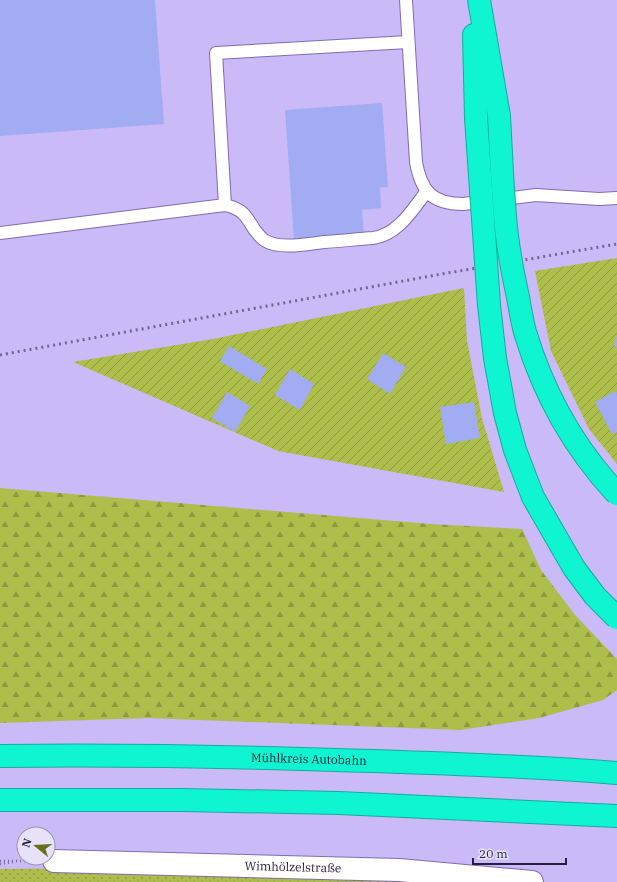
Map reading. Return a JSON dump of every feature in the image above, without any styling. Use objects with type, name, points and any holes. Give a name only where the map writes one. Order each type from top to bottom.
[{"type":"highway","points":[[473,0],[476,118],[489,305],[495,358],[505,413],[515,450],[533,497],[574,568],[595,596],[617,618]]},
{"type":"highway","points":[[479,0],[499,116],[505,217],[511,264],[524,331],[535,363],[549,396],[568,430],[586,457],[617,494]]},
{"type":"highway","name":"Mühlkreis Autobahn","points":[[0,756],[187,756],[404,762],[617,773]]},
{"type":"highway","points":[[0,800],[184,800],[339,803],[617,816]]},
{"type":"street","name":"Wimhölzelstraße","points":[[56,861],[399,870],[532,882]]},
{"type":"lane","points":[[406,0],[416,162],[421,182],[427,191],[434,197],[452,204],[536,196],[617,198]]},
{"type":"lane","points":[[225,205],[216,53],[408,42]]},
{"type":"lane","points":[[0,233],[225,205],[236,208],[242,212],[248,218],[257,234],[265,241],[272,244],[288,246],[373,238],[389,233],[400,224],[427,191]]},
{"type":"path","points":[[0,861],[27,860],[0,864]]},
{"type":"green space","points":[[617,258],[617,464],[589,429],[551,351],[535,271]]},
{"type":"green space","points":[[464,288],[467,341],[482,418],[504,492],[278,451],[73,362],[213,339]]},
{"type":"green space","points":[[0,488],[431,524],[522,529],[541,570],[575,615],[617,659],[617,690],[603,700],[539,718],[460,730],[148,718],[0,723]]},
{"type":"green space","points":[[94,868],[408,878],[408,882],[0,882],[0,869]]},
{"type":"building","points":[[0,0],[155,0],[164,124],[0,136]]},
{"type":"building","points":[[382,103],[388,187],[380,187],[381,208],[362,210],[364,236],[294,240],[285,110]]},
{"type":"building","points":[[616,337],[617,347],[614,347]]},
{"type":"building","points":[[229,346],[267,369],[258,384],[220,361]]},
{"type":"building","points":[[383,353],[406,367],[390,394],[367,379]]},
{"type":"building","points":[[290,369],[314,384],[300,410],[275,395]]},
{"type":"building","points":[[615,391],[617,394],[617,432],[612,434],[595,402]]},
{"type":"building","points":[[227,392],[250,406],[235,432],[212,418]]},
{"type":"building","points":[[474,402],[480,438],[446,444],[440,407]]},
{"type":"railway","points":[[0,355],[436,275],[617,244]]}]
